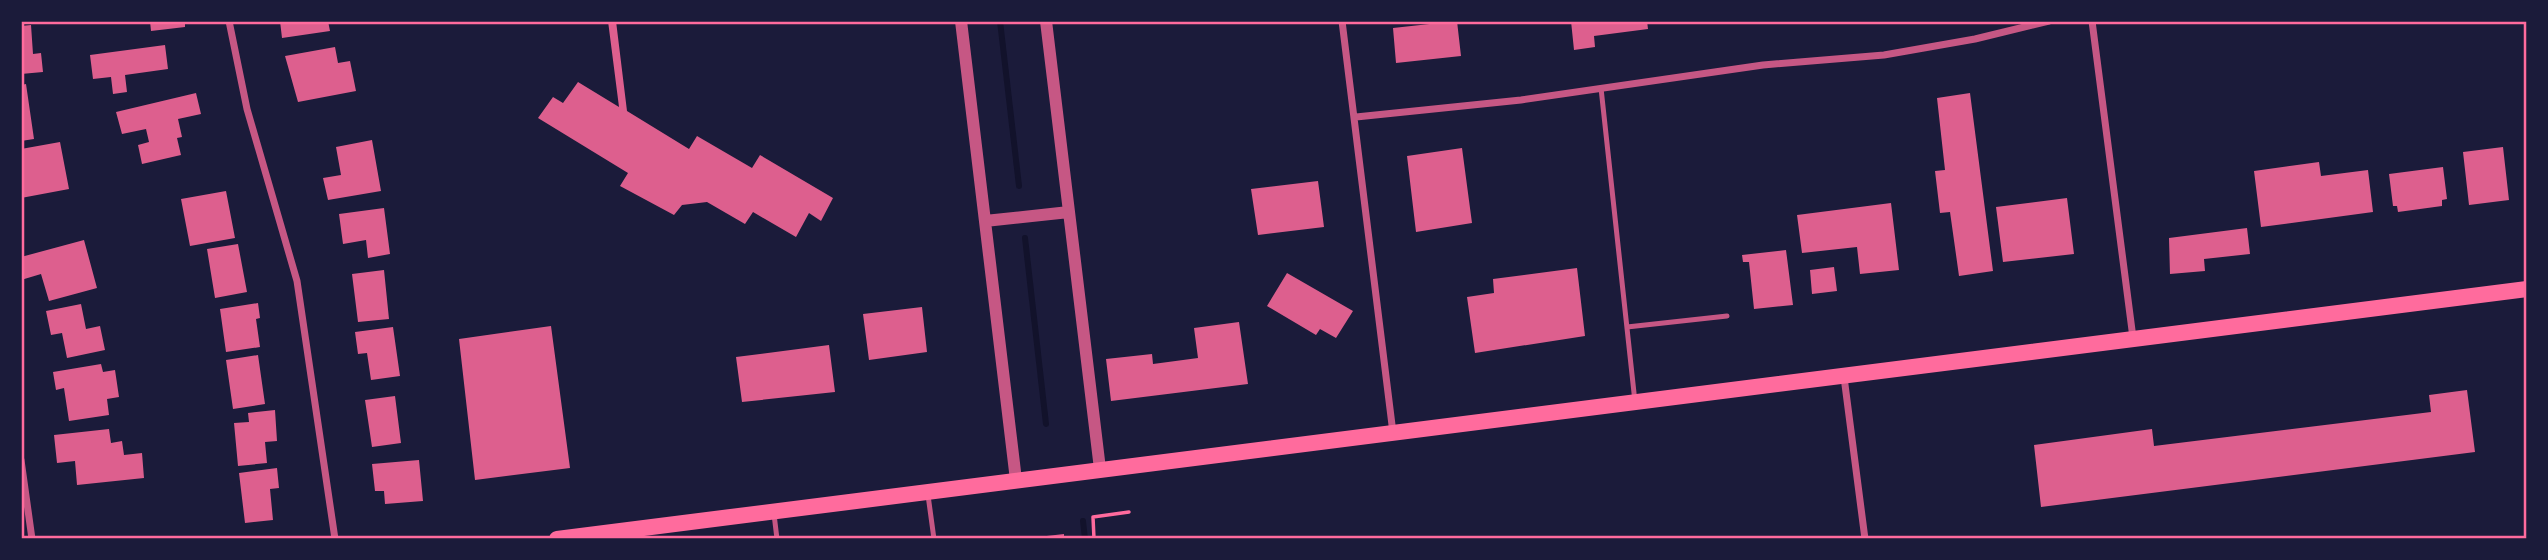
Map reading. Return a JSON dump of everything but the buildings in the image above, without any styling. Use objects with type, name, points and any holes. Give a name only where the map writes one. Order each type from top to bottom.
[{"type":"main road","points":[[557,539],[608,536],[1100,469],[2527,289]]},
{"type":"street","points":[[229,21],[247,109],[297,281],[335,539]]},
{"type":"street","points":[[961,21],[1016,480]]},
{"type":"street","points":[[1046,21],[1100,469]]},
{"type":"street","points":[[1342,21],[1394,433]]},
{"type":"street","points":[[1356,117],[1601,88],[1763,65],[1884,55],[1975,39],[2049,21]]},
{"type":"street","points":[[2092,21],[2133,339]]},
{"type":"street","points":[[985,221],[1069,212]]},
{"type":"street","points":[[1844,376],[1866,539]]},
{"type":"street","points":[[21,460],[32,539]]},
{"type":"lane","points":[[1601,88],[1635,403]]},
{"type":"lane","points":[[1627,327],[1727,316]]},
{"type":"lane","points":[[928,492],[934,539]]},
{"type":"lane","points":[[773,512],[777,539]]},
{"type":"path","points":[[1094,539],[1093,517],[1129,512]]},
{"type":"waterway","points":[[1000,21],[1019,186]]},
{"type":"waterway","points":[[1025,238],[1046,424]]},
{"type":"waterway","points":[[1083,521],[1085,539]]}]
